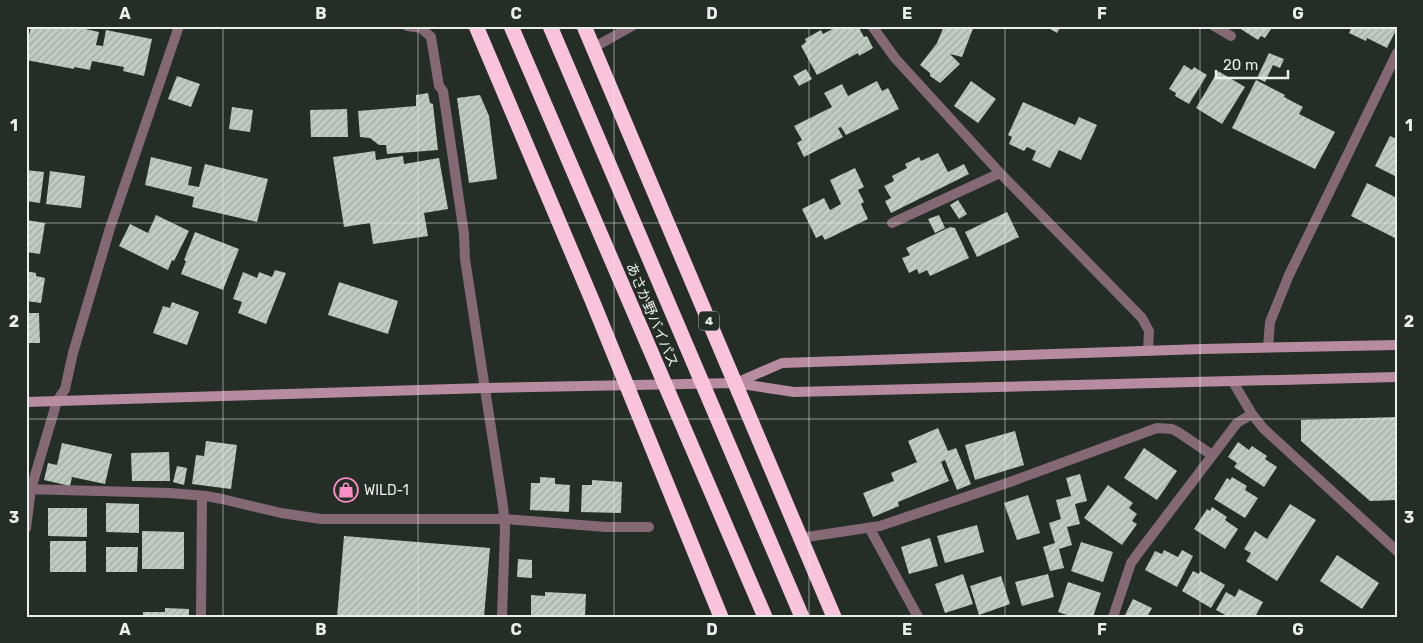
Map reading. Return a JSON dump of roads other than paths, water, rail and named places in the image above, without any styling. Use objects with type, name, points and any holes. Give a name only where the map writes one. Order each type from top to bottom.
[{"type":"highway","points":[[476,26],[592,300],[721,617]]},
{"type":"highway","name":"あさか野バイパス","points":[[511,26],[765,617]]},
{"type":"highway","name":"あさか野バイパス","points":[[550,26],[802,617]]},
{"type":"highway","name":"4","points":[[584,26],[834,617]]},
{"type":"street","points":[[26,528],[29,489],[58,401],[65,389],[110,228],[179,26]]},
{"type":"street","points":[[407,26],[420,28],[432,37],[439,86],[443,91],[464,234],[465,259],[486,388],[504,518],[502,617]]},
{"type":"street","points":[[593,48],[632,26]]},
{"type":"street","points":[[872,26],[895,58],[1000,173],[1142,318],[1149,331],[1148,351]]},
{"type":"street","points":[[1214,26],[1231,36]]},
{"type":"street","points":[[1268,348],[1270,322],[1289,275],[1397,53]]},
{"type":"street","points":[[892,223],[1000,173]]},
{"type":"street","points":[[735,383],[782,363],[1397,345]]},
{"type":"street","points":[[26,402],[486,388],[735,383],[794,392],[1397,377]]},
{"type":"street","points":[[1233,382],[1252,414],[1263,428],[1397,550]]},
{"type":"street","points":[[1113,617],[1131,563],[1237,423],[1252,414]]},
{"type":"street","points":[[800,538],[870,528],[896,521],[1010,482],[1157,428],[1172,429],[1212,455]]},
{"type":"street","points":[[29,489],[170,493],[202,496],[304,518],[504,518],[606,527],[649,527]]},
{"type":"street","points":[[201,617],[202,496]]},
{"type":"street","points":[[870,528],[918,617]]},
{"type":"place","name":"WILD-1","points":[[346,490]]}]
